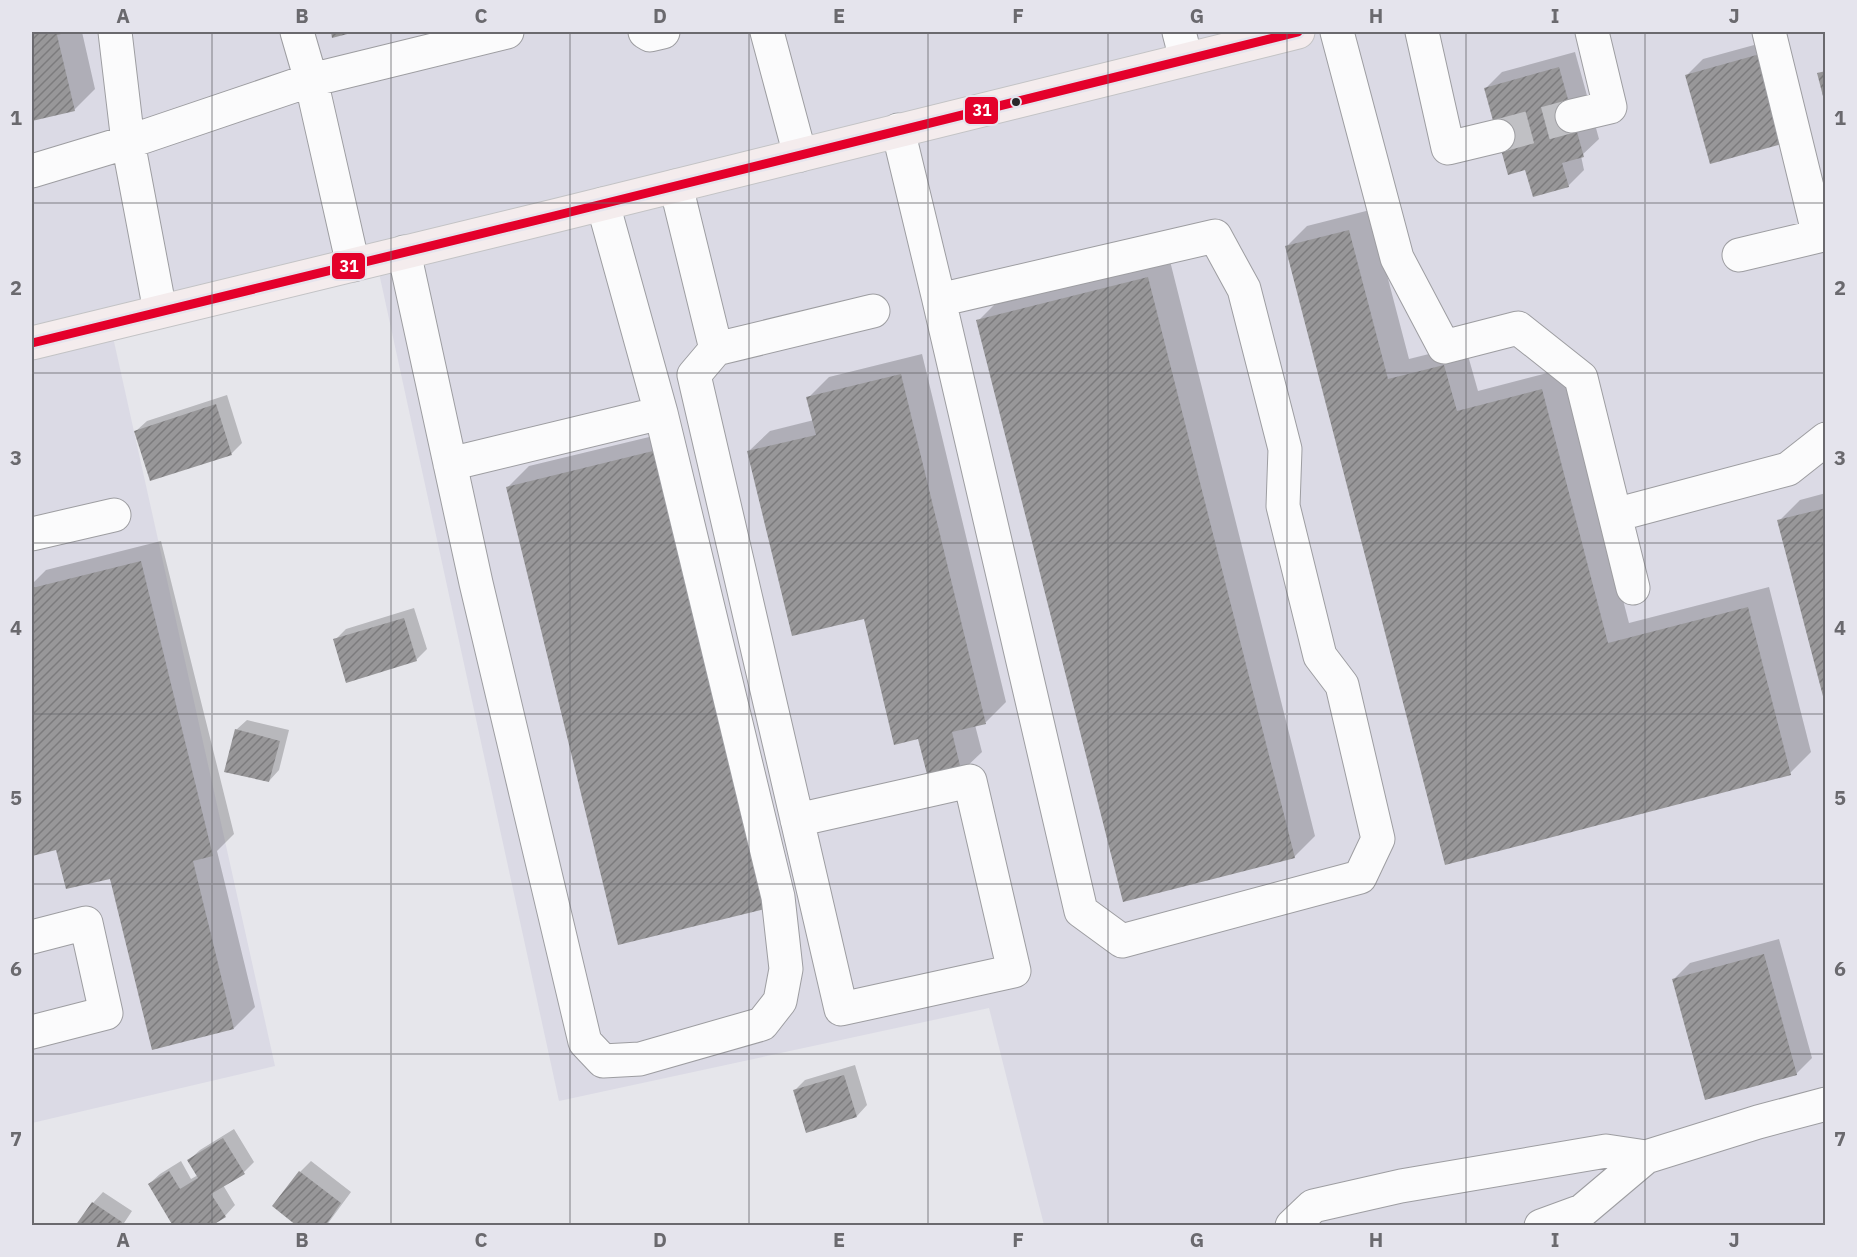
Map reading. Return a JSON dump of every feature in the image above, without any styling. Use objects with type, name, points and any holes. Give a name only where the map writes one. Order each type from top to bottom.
[{"type":"main road","points":[[32,343],[898,130],[1182,45],[1298,32]]},
{"type":"lane","points":[[116,32],[128,142],[160,311]]},
{"type":"lane","points":[[297,32],[311,80],[353,265]]},
{"type":"lane","points":[[32,171],[128,142],[311,80],[507,32]]},
{"type":"lane","points":[[645,32],[650,34],[663,32]]},
{"type":"lane","points":[[767,32],[800,155]]},
{"type":"lane","points":[[1337,32],[1397,258],[1444,347],[1518,328],[1581,378],[1633,588]]},
{"type":"lane","points":[[1422,32],[1448,148],[1498,136]]},
{"type":"lane","points":[[1572,116],[1610,107],[1592,32]]},
{"type":"lane","points":[[1739,255],[1819,236],[1770,32]]},
{"type":"lane","points":[[898,130],[1081,911],[1122,941],[1360,878],[1378,838],[1342,685],[1320,656],[1282,506],[1285,449],[1244,289],[1215,236],[939,300]]},
{"type":"lane","points":[[676,186],[716,349]]},
{"type":"lane","points":[[404,252],[476,583],[585,1042],[603,1060],[640,1059],[762,1024],[780,1001],[786,969],[778,897],[661,413],[603,204]]},
{"type":"lane","points":[[797,820],[970,781],[1014,971],[841,1009],[797,820],[694,375],[716,349],[873,311]]},
{"type":"lane","points":[[450,464],[661,413]]},
{"type":"lane","points":[[1615,515],[1788,469],[1826,439]]},
{"type":"lane","points":[[32,534],[114,515]]},
{"type":"lane","points":[[32,937],[86,923],[106,1013],[32,1032]]},
{"type":"lane","points":[[1541,1226],[1582,1211],[1646,1157],[1758,1122],[1826,1104]]},
{"type":"lane","points":[[1292,1226],[1313,1206],[1401,1186],[1606,1151],[1646,1157]]},
{"type":"shaded area","points":[[32,32],[1825,32],[1825,1225],[1044,1225],[989,1008],[559,1101],[376,259],[109,319],[275,1066],[32,1123]]},
{"type":"building","points":[[32,32],[70,32],[57,35],[75,111],[32,121]]},
{"type":"building","points":[[331,32],[355,32],[332,38]]},
{"type":"building","points":[[1760,54],[1785,143],[1710,164],[1685,75]]},
{"type":"building","points":[[1559,67],[1584,157],[1562,163],[1569,187],[1533,197],[1525,170],[1508,175],[1484,88]]},
{"type":"building","points":[[1826,71],[1826,103],[1825,104],[1817,73]]},
{"type":"building","points":[[1349,230],[1388,379],[1444,365],[1457,411],[1542,389],[1608,643],[1748,607],[1791,775],[1445,865],[1285,246]]},
{"type":"building","points":[[1148,277],[1295,858],[1123,902],[976,320]]},
{"type":"building","points":[[901,374],[986,724],[952,732],[962,774],[929,782],[918,739],[894,745],[864,619],[792,636],[747,451],[816,435],[806,397]]},
{"type":"building","points":[[216,404],[232,455],[150,481],[134,431]]},
{"type":"building","points":[[653,451],[765,909],[618,945],[506,487]]},
{"type":"building","points":[[1826,508],[1826,704],[1825,704],[1777,520]]},
{"type":"building","points":[[141,561],[213,856],[193,861],[234,1029],[152,1050],[110,879],[66,889],[56,850],[32,856],[32,588]]},
{"type":"building","points":[[404,618],[417,661],[346,683],[333,639]]},
{"type":"building","points":[[235,729],[280,741],[269,782],[224,772]]},
{"type":"building","points":[[1764,954],[1797,1075],[1705,1100],[1672,979]]},
{"type":"building","points":[[844,1075],[857,1117],[806,1133],[793,1090]]},
{"type":"building","points":[[223,1138],[245,1174],[211,1194],[226,1217],[211,1226],[173,1226],[148,1184],[169,1171],[180,1189],[198,1178],[187,1160]]},
{"type":"building","points":[[299,1171],[341,1203],[325,1226],[297,1226],[272,1206]]},
{"type":"building","points":[[92,1202],[122,1222],[120,1226],[75,1226]]},
{"type":"tunnel","points":[[1498,136],[1572,116]]},
{"type":"transit line","name":"31","points":[[32,343],[1298,32]]}]
